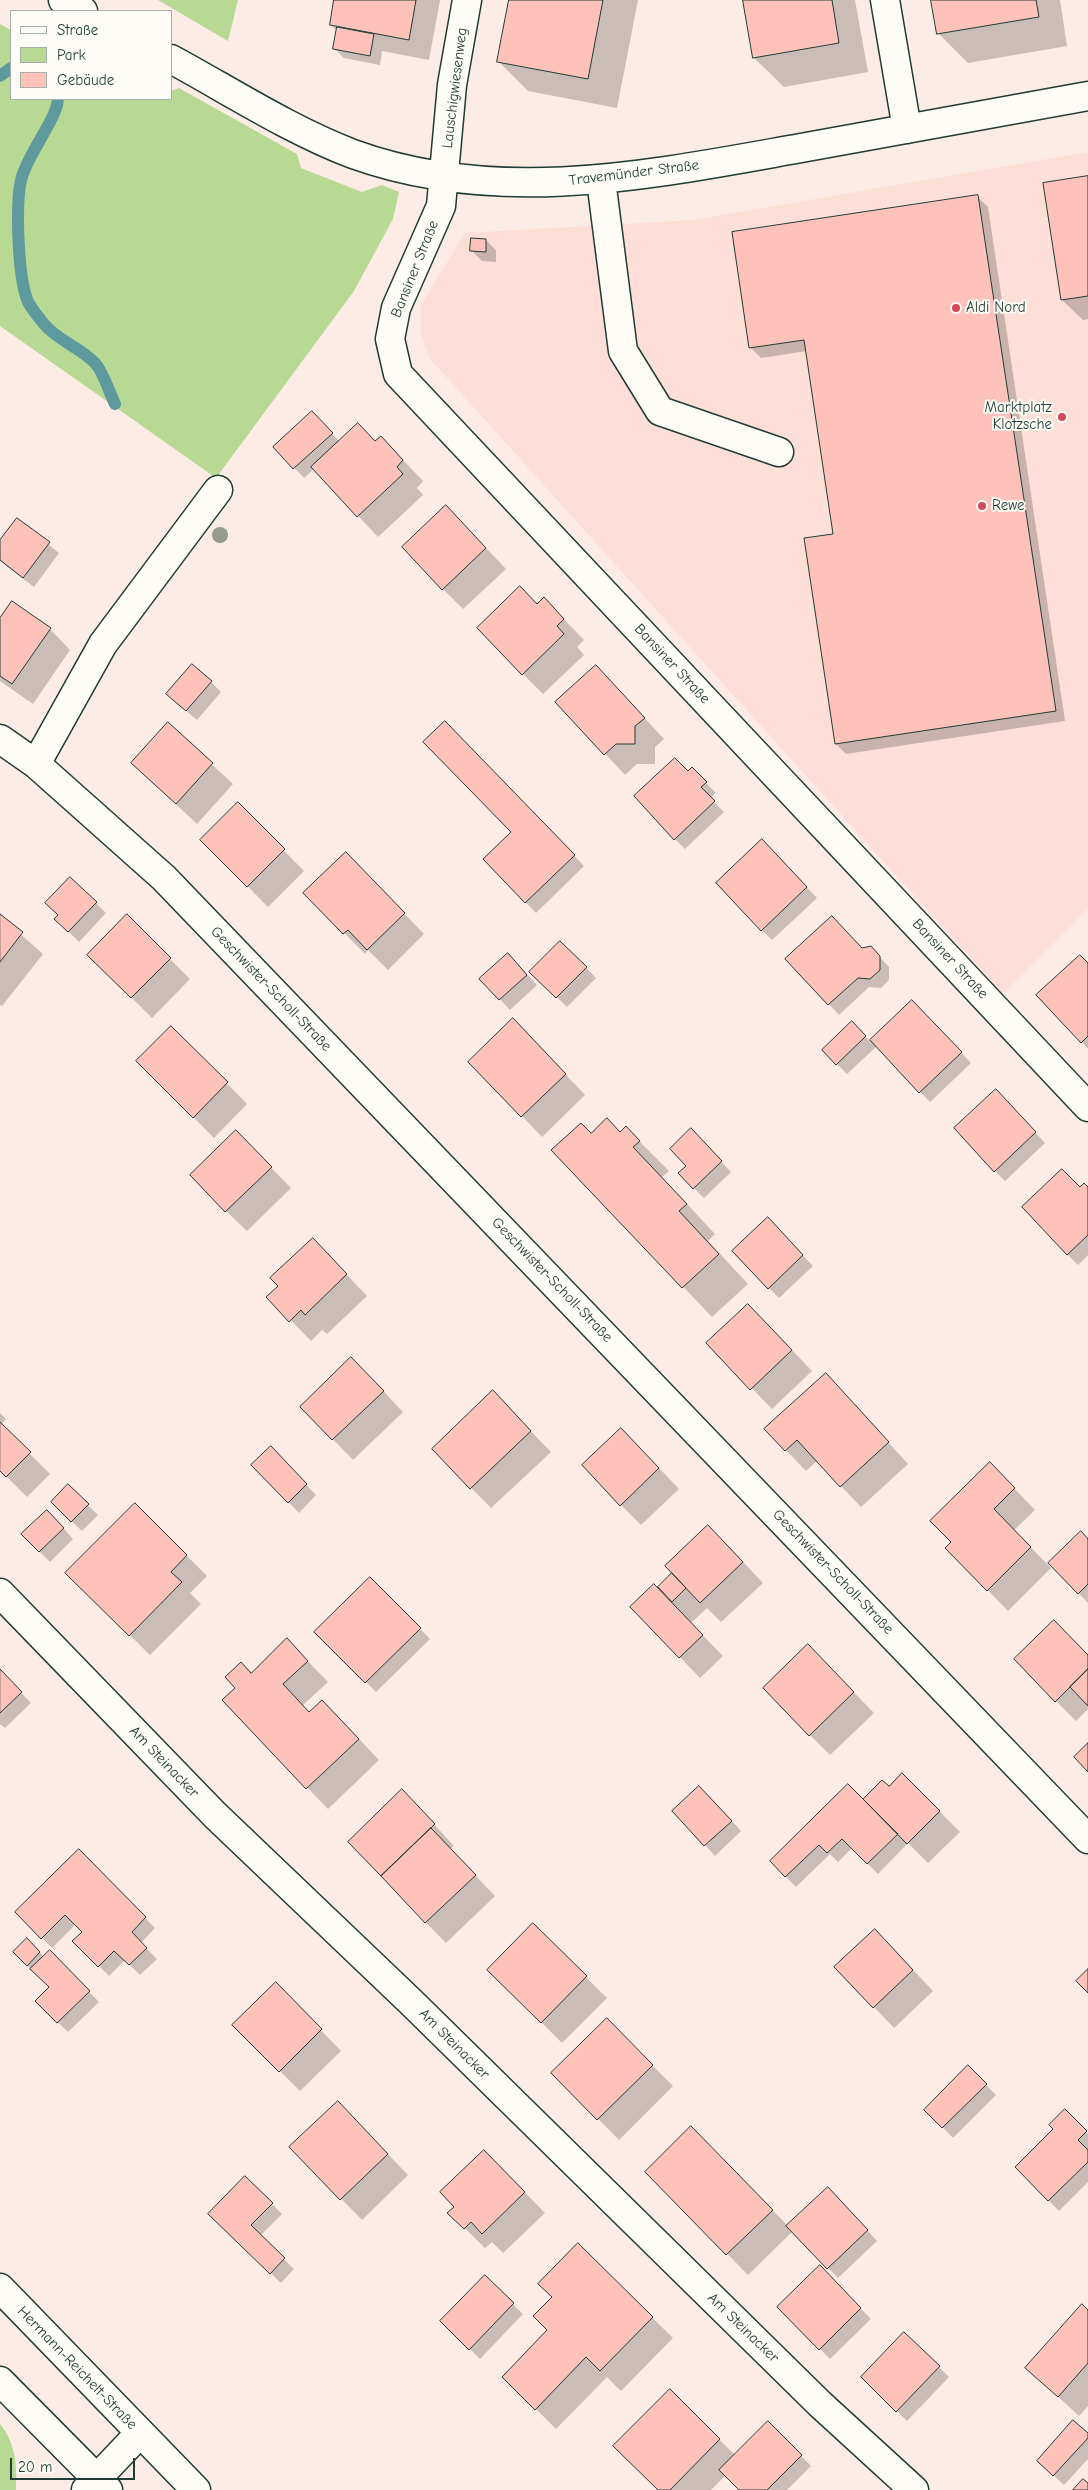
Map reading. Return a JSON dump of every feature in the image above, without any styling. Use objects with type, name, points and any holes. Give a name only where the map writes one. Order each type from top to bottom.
[{"type":"street","points":[[63,0],[82,10]]},
{"type":"street","name":"Lauschigwiesenweg","points":[[445,176],[452,85],[467,0]]},
{"type":"street","points":[[886,0],[907,129]]},
{"type":"street","name":"Travemünder Straße","points":[[172,60],[310,135],[354,154],[401,168],[445,176],[518,184],[601,180],[675,170],[1088,96]]},
{"type":"street","name":"Bansiner Straße","points":[[445,176],[441,206],[396,308],[390,339],[398,374],[1088,1107]]},
{"type":"street","points":[[601,180],[623,351],[660,411],[779,452]]},
{"type":"street","points":[[36,764],[103,644],[218,490]]},
{"type":"street","name":"Geschwister-Scholl-Straße","points":[[0,739],[36,764],[164,878],[1088,1839]]},
{"type":"street","name":"Am Steinacker","points":[[0,1593],[215,1815],[411,2002],[820,2404],[914,2490]]},
{"type":"street","name":"Hermann-Reichelt-Straße","points":[[0,2288],[196,2490]]},
{"type":"street","points":[[0,2382],[97,2486],[140,2433]]},
{"type":"shaded area","name":"Marktplatz Klotzsche","points":[[1088,152],[1088,909],[1003,994],[430,359],[421,334],[421,305],[465,233],[693,220]]},
{"type":"green space","points":[[158,0],[238,0],[228,41]]},
{"type":"green space","points":[[0,24],[10,29],[10,100],[172,100],[172,91],[179,88],[297,154],[301,168],[362,192],[382,185],[399,192],[393,219],[354,291],[216,478],[0,326]]},
{"type":"green space","points":[[0,2424],[9,2439],[14,2455],[16,2490],[0,2490]]},
{"type":"building","points":[[334,0],[416,0],[409,40],[330,25]]},
{"type":"building","points":[[509,0],[603,0],[588,79],[497,62]]},
{"type":"building","points":[[743,0],[832,0],[839,43],[753,58]]},
{"type":"building","points":[[931,0],[1036,0],[1039,17],[937,34]]},
{"type":"building","points":[[337,27],[374,34],[370,56],[333,49]]},
{"type":"building","points":[[1088,176],[1088,296],[1061,300],[1043,183]]},
{"type":"building","points":[[978,195],[1056,711],[835,744],[804,538],[833,534],[804,340],[749,348],[732,232]]},
{"type":"building","points":[[471,238],[486,239],[486,252],[470,251]]},
{"type":"building","points":[[312,411],[333,433],[293,469],[273,447]]},
{"type":"building","points":[[358,423],[375,441],[381,436],[403,460],[397,467],[403,474],[357,517],[311,467]]},
{"type":"building","points":[[446,505],[486,548],[442,590],[402,547]]},
{"type":"building","points":[[17,518],[50,542],[23,578],[0,560],[0,540]]},
{"type":"building","points":[[520,586],[537,604],[544,597],[564,619],[557,626],[564,634],[522,675],[477,628]]},
{"type":"building","points":[[12,601],[51,628],[12,684],[0,676],[0,618]]},
{"type":"building","points":[[192,664],[212,681],[186,711],[166,694]]},
{"type":"building","points":[[596,665],[645,718],[635,726],[635,744],[616,744],[604,755],[555,702]]},
{"type":"building","points":[[445,721],[575,855],[525,903],[483,859],[511,832],[423,742]]},
{"type":"building","points":[[168,722],[213,763],[176,804],[131,763]]},
{"type":"building","points":[[675,758],[688,771],[692,767],[707,782],[701,787],[715,801],[674,840],[634,796]]},
{"type":"building","points":[[238,802],[285,849],[247,887],[200,840]]},
{"type":"building","points":[[762,839],[807,887],[761,931],[716,883]]},
{"type":"building","points":[[346,852],[405,913],[367,950],[348,930],[343,934],[303,893]]},
{"type":"building","points":[[70,877],[97,902],[68,932],[54,919],[58,915],[45,903]]},
{"type":"building","points":[[0,914],[23,932],[0,962]]},
{"type":"building","points":[[127,914],[171,958],[131,998],[87,955]]},
{"type":"building","points":[[832,916],[862,948],[871,946],[880,956],[880,970],[870,979],[858,978],[828,1005],[785,959]]},
{"type":"building","points":[[560,941],[587,967],[556,998],[529,972]]},
{"type":"building","points":[[508,953],[527,975],[499,1000],[479,979]]},
{"type":"building","points":[[1080,955],[1088,963],[1088,1036],[1081,1043],[1036,995]]},
{"type":"building","points":[[912,1000],[962,1052],[919,1093],[870,1040]]},
{"type":"building","points":[[513,1018],[566,1074],[521,1117],[468,1062]]},
{"type":"building","points":[[852,1021],[866,1036],[836,1065],[822,1050]]},
{"type":"building","points":[[171,1026],[228,1082],[193,1118],[136,1061]]},
{"type":"building","points":[[996,1089],[1036,1132],[994,1172],[954,1128]]},
{"type":"building","points":[[607,1118],[620,1132],[626,1126],[640,1141],[633,1147],[687,1204],[679,1211],[719,1254],[682,1288],[551,1150],[581,1123],[591,1133]]},
{"type":"building","points":[[691,1128],[722,1161],[693,1189],[678,1173],[686,1166],[670,1149]]},
{"type":"building","points":[[236,1130],[272,1167],[225,1212],[190,1175]]},
{"type":"building","points":[[1062,1169],[1080,1187],[1084,1183],[1088,1187],[1088,1235],[1067,1255],[1022,1207]]},
{"type":"building","points":[[768,1217],[803,1255],[768,1289],[732,1251]]},
{"type":"building","points":[[313,1238],[347,1274],[305,1315],[301,1310],[289,1322],[266,1297],[278,1286],[270,1278]]},
{"type":"building","points":[[748,1304],[792,1350],[750,1390],[706,1343]]},
{"type":"building","points":[[351,1357],[384,1391],[332,1440],[300,1407]]},
{"type":"building","points":[[826,1373],[889,1442],[840,1487],[797,1440],[785,1451],[764,1429]]},
{"type":"building","points":[[493,1390],[531,1431],[470,1489],[432,1449]]},
{"type":"building","points":[[0,1422],[31,1452],[6,1477],[0,1471]]},
{"type":"building","points":[[621,1428],[659,1468],[620,1506],[582,1465]]},
{"type":"building","points":[[271,1446],[307,1484],[288,1503],[251,1465]]},
{"type":"building","points":[[990,1462],[1015,1488],[994,1509],[1031,1547],[987,1591],[945,1548],[951,1542],[930,1521]]},
{"type":"building","points":[[68,1484],[89,1504],[71,1522],[51,1502]]},
{"type":"building","points":[[135,1503],[187,1555],[171,1572],[182,1582],[129,1636],[65,1573]]},
{"type":"building","points":[[47,1510],[64,1528],[39,1552],[21,1534]]},
{"type":"building","points":[[708,1525],[743,1562],[700,1603],[665,1566]]},
{"type":"building","points":[[1081,1531],[1088,1539],[1088,1584],[1078,1594],[1048,1563]]},
{"type":"building","points":[[672,1573],[686,1588],[672,1602],[658,1587]]},
{"type":"building","points":[[370,1577],[421,1628],[365,1683],[314,1632]]},
{"type":"building","points":[[654,1584],[703,1635],[679,1658],[630,1607]]},
{"type":"building","points":[[1054,1620],[1088,1655],[1088,1669],[1055,1702],[1014,1659]]},
{"type":"building","points":[[287,1638],[308,1661],[283,1684],[309,1712],[322,1700],[359,1739],[306,1789],[222,1700],[235,1688],[225,1677],[241,1662],[251,1673]]},
{"type":"building","points":[[808,1644],[854,1692],[809,1736],[763,1688]]},
{"type":"building","points":[[0,1669],[22,1692],[0,1713]]},
{"type":"building","points":[[1088,1669],[1088,1706],[1070,1687]]},
{"type":"building","points":[[1088,1743],[1088,1772],[1074,1757]]},
{"type":"building","points":[[902,1773],[940,1811],[907,1844],[863,1799],[882,1780],[889,1786]]},
{"type":"building","points":[[848,1784],[898,1834],[867,1864],[842,1839],[827,1853],[819,1845],[785,1877],[770,1861]]},
{"type":"building","points":[[699,1786],[732,1821],[704,1846],[672,1811]]},
{"type":"building","points":[[402,1789],[435,1824],[381,1876],[348,1842]]},
{"type":"building","points":[[431,1828],[476,1875],[425,1923],[381,1876]]},
{"type":"building","points":[[79,1849],[146,1917],[132,1932],[147,1948],[129,1965],[114,1951],[98,1967],[72,1941],[82,1932],[65,1915],[41,1939],[15,1912]]},
{"type":"building","points":[[533,1923],[587,1976],[541,2023],[487,1970]]},
{"type":"building","points":[[875,1929],[913,1970],[873,2008],[834,1967]]},
{"type":"building","points":[[27,1938],[40,1952],[27,1966],[13,1952]]},
{"type":"building","points":[[50,1950],[90,1991],[57,2023],[35,2001],[49,1987],[30,1969]]},
{"type":"building","points":[[1088,1969],[1088,1993],[1076,1981]]},
{"type":"building","points":[[276,1982],[322,2029],[279,2072],[232,2025]]},
{"type":"building","points":[[607,2018],[653,2065],[597,2120],[551,2073]]},
{"type":"building","points":[[968,2065],[987,2084],[942,2128],[924,2110]]},
{"type":"building","points":[[338,2101],[388,2154],[340,2200],[289,2147]]},
{"type":"building","points":[[1065,2109],[1087,2131],[1078,2140],[1088,2150],[1088,2162],[1048,2201],[1015,2167],[1053,2129],[1049,2125]]},
{"type":"building","points":[[691,2126],[773,2210],[726,2255],[645,2172]]},
{"type":"building","points":[[484,2150],[525,2192],[482,2234],[471,2222],[464,2229],[447,2213],[454,2207],[440,2192]]},
{"type":"building","points":[[245,2176],[273,2203],[251,2225],[285,2258],[270,2274],[208,2214]]},
{"type":"building","points":[[828,2187],[868,2230],[827,2269],[786,2226]]},
{"type":"building","points":[[578,2243],[653,2317],[600,2371],[586,2357],[535,2410],[502,2377],[547,2330],[533,2316],[552,2297],[538,2284]]},
{"type":"building","points":[[820,2265],[861,2308],[819,2350],[777,2307]]},
{"type":"building","points":[[485,2275],[514,2303],[469,2350],[440,2321]]},
{"type":"building","points":[[1082,2304],[1088,2310],[1088,2363],[1058,2397],[1025,2368]]},
{"type":"building","points":[[904,2332],[940,2366],[896,2412],[861,2377]]},
{"type":"building","points":[[670,2389],[720,2439],[670,2490],[658,2490],[613,2446]]},
{"type":"building","points":[[1073,2420],[1088,2433],[1088,2438],[1053,2476],[1037,2461]]},
{"type":"building","points":[[768,2421],[802,2455],[767,2490],[739,2490],[719,2470]]},
{"type":"building","points":[[1083,2479],[1088,2483],[1088,2490],[1073,2490]]},
{"type":"waterway","points":[[0,76],[10,69]]},
{"type":"waterway","points":[[58,100],[52,118],[27,163],[20,185],[18,228],[22,277],[28,302],[44,324],[62,340],[95,363],[104,377],[115,404]]},
{"type":"place","name":"Aldi Nord","points":[[956,308]]},
{"type":"place","name":"Marktplatz Klotzsche","points":[[1062,417]]},
{"type":"place","name":"Rewe","points":[[982,506]]}]
